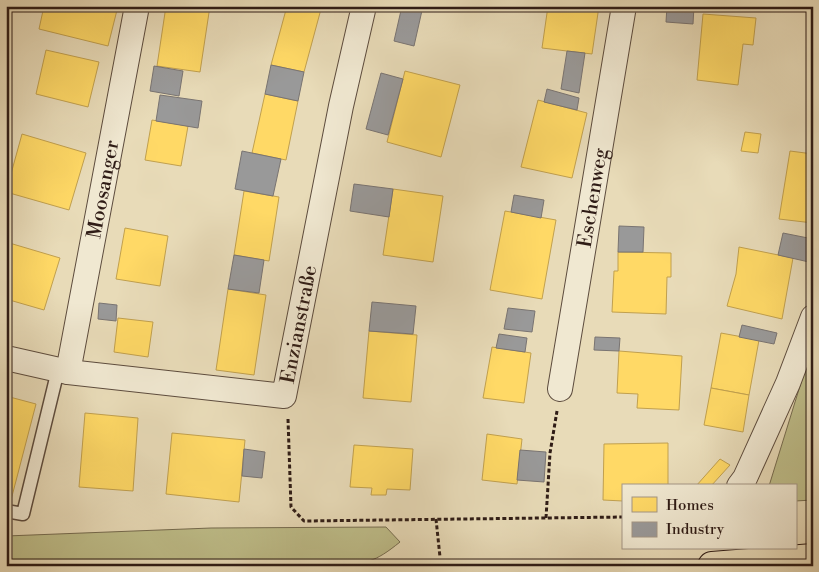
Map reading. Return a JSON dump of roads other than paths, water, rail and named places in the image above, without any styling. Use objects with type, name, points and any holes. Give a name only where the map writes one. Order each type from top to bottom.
[{"type":"highway","points":[[712,566],[813,558]]},
{"type":"street","name":"Moosanger","points":[[63,371],[137,6]]},
{"type":"street","name":"Enzianstraße","points":[[6,358],[63,371],[284,396],[341,106],[364,6]]},
{"type":"street","name":"Eschenweg","points":[[560,389],[624,6]]},
{"type":"street","points":[[740,484],[745,478],[788,382],[813,317]]},
{"type":"lane","points":[[6,511],[23,514],[63,371]]}]
